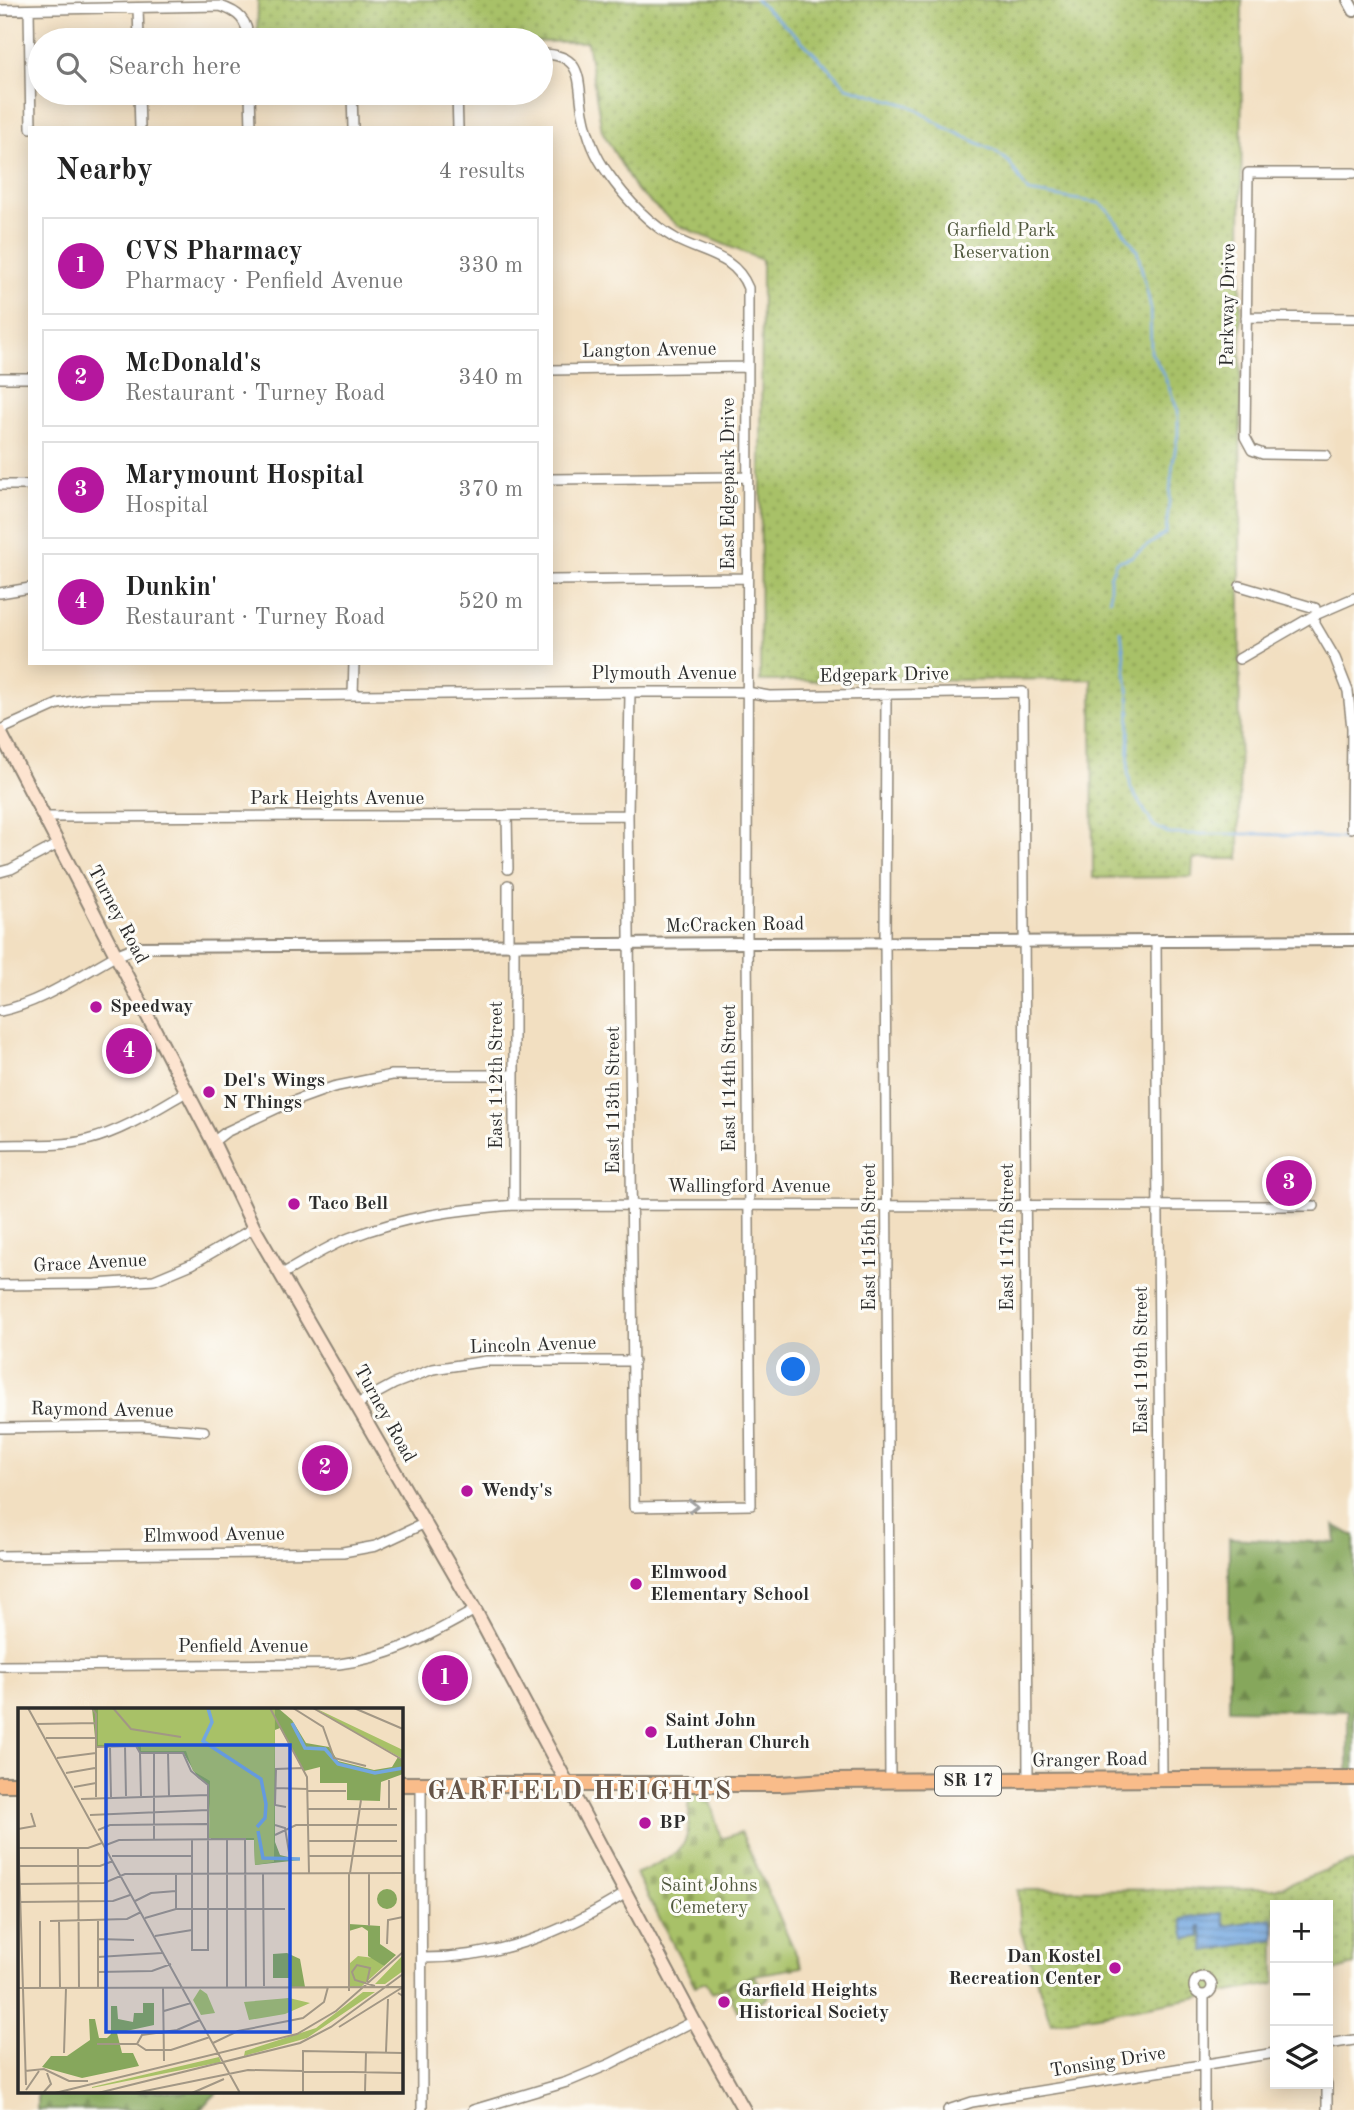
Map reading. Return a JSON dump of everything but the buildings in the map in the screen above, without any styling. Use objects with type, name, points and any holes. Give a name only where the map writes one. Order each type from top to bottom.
[{"type":"main road","name":"Turney Road","points":[[0,731],[213,1142],[254,1228],[475,1610],[744,2110]]},
{"type":"main road","name":"Granger Road","points":[[402,1784],[768,1784],[826,1781],[1354,1778]]},
{"type":"main road","points":[[0,1784],[18,1784]]},
{"type":"street","points":[[1348,0],[1354,11]]},
{"type":"street","points":[[0,10],[220,6],[241,16],[247,28]]},
{"type":"street","points":[[138,8],[139,28]]},
{"type":"street","points":[[29,10],[29,28]]},
{"type":"street","name":"East Edgepark Drive","points":[[553,56],[563,57],[573,65],[579,76],[583,111],[594,150],[621,191],[645,216],[675,238],[728,262],[743,276],[748,288],[747,692]]},
{"type":"street","points":[[31,105],[31,126]]},
{"type":"street","points":[[139,105],[140,126]]},
{"type":"street","points":[[250,105],[251,126]]},
{"type":"street","points":[[352,105],[353,126]]},
{"type":"street","points":[[457,105],[458,126]]},
{"type":"street","name":"Parkway Drive","points":[[1326,455],[1263,454],[1252,450],[1245,437],[1248,173],[1354,173]]},
{"type":"street","points":[[1246,317],[1354,318]]},
{"type":"street","name":"Langton Avenue","points":[[553,370],[747,367]]},
{"type":"street","points":[[0,379],[28,378]]},
{"type":"street","points":[[553,479],[747,477]]},
{"type":"street","points":[[0,485],[28,485]]},
{"type":"street","points":[[553,580],[747,578]]},
{"type":"street","points":[[1240,586],[1315,608],[1315,624],[1335,657],[1348,691],[1352,728],[1351,828]]},
{"type":"street","points":[[0,593],[28,588]]},
{"type":"street","points":[[1240,659],[1315,615],[1354,598]]},
{"type":"street","points":[[353,694],[354,665]]},
{"type":"street","name":"East 113th Street","points":[[630,692],[628,815],[634,1507]]},
{"type":"street","name":"Plymouth Avenue","points":[[0,731],[58,704],[90,698],[747,692]]},
{"type":"street","name":"Edgepark Drive","points":[[747,692],[769,696],[1023,692]]},
{"type":"street","name":"East 114th Street","points":[[634,1507],[751,1505],[747,692]]},
{"type":"street","name":"East 117th Street","points":[[1023,692],[1028,1781]]},
{"type":"street","name":"East 115th Street","points":[[887,694],[885,942],[890,1781]]},
{"type":"street","points":[[507,815],[508,869]]},
{"type":"street","name":"Park Heights Avenue","points":[[46,817],[628,815]]},
{"type":"street","points":[[0,872],[58,844]]},
{"type":"street","name":"East 112th Street","points":[[508,885],[514,1075],[514,1205]]},
{"type":"street","name":"East 119th Street","points":[[1156,940],[1162,1779]]},
{"type":"street","name":"McCracken Road","points":[[117,955],[137,947],[1354,940]]},
{"type":"street","points":[[0,1011],[41,996],[117,955]]},
{"type":"street","points":[[213,1142],[226,1132],[265,1113],[333,1087],[392,1075],[514,1075]]},
{"type":"street","points":[[0,1145],[86,1140],[121,1128],[186,1093]]},
{"type":"street","name":"Wallingford Avenue","points":[[282,1274],[347,1239],[400,1220],[449,1210],[514,1205],[1314,1206]]},
{"type":"street","name":"Grace Avenue","points":[[0,1285],[154,1280],[192,1264],[254,1228]]},
{"type":"street","name":"Lincoln Avenue","points":[[357,1404],[394,1384],[433,1369],[486,1361],[634,1361]]},
{"type":"street","name":"Raymond Avenue","points":[[0,1428],[141,1426],[204,1431]]},
{"type":"street","name":"Elmwood Avenue","points":[[0,1556],[343,1552],[376,1546],[423,1524]]},
{"type":"street","name":"Penfield Avenue","points":[[0,1665],[339,1664],[370,1660],[410,1646],[475,1610]]},
{"type":"street","points":[[421,1784],[422,2110]]},
{"type":"street","points":[[423,1958],[490,1952],[532,1941],[583,1919],[626,1893]]},
{"type":"street","points":[[1203,1996],[1204,2110]]},
{"type":"street","points":[[473,2110],[567,2082],[610,2064],[694,2021]]},
{"type":"street","points":[[1333,2044],[1354,2040]]},
{"type":"street","name":"Tonsing Drive","points":[[948,2110],[972,2102],[1270,2054]]},
{"type":"street","points":[[1327,2089],[1327,2110]]},
{"type":"green space","name":"Garfield Park Reservation","points":[[258,0],[1242,0],[1239,859],[1193,859],[1192,877],[1093,878],[1092,679],[760,681],[762,260],[677,225],[636,190],[602,131],[587,42],[553,42],[553,28],[257,28]]},
{"type":"green space","points":[[1334,1525],[1354,1536],[1354,1778],[1348,1778],[1348,1711],[1229,1709],[1229,1538],[1336,1543]]},
{"type":"green space","name":"Saint Johns Cemetery","points":[[688,1794],[708,1794],[721,1839],[741,1832],[802,1967],[754,1975],[712,1993],[706,1982],[695,1986],[636,1874],[675,1853],[682,1846],[688,1827]]},
{"type":"green space","points":[[1354,1862],[1354,1965],[1333,1971],[1333,1900],[1270,1900],[1270,1985],[1051,2023],[1021,1932],[1018,1890],[1275,1889]]},
{"type":"green space","points":[[754,1975],[769,1997],[738,2012],[726,1987]]},
{"type":"green space","points":[[37,2092],[218,2092],[199,2110],[37,2110]]},
{"type":"water","points":[[1222,1913],[1225,1926],[1270,1918],[1270,1940],[1205,1951],[1201,1926],[1200,1937],[1186,1939],[1182,1919]]},
{"type":"waterway","points":[[756,0],[796,35],[847,87],[911,106],[944,127],[995,151],[1009,162],[1028,192],[1099,203],[1109,211],[1137,250],[1150,304],[1151,352],[1164,375],[1178,411],[1178,434],[1166,533],[1131,557],[1116,562],[1110,577],[1110,599]]},
{"type":"waterway","points":[[1121,631],[1130,705],[1128,772],[1131,789],[1154,826],[1170,834],[1263,834],[1354,839]]},
{"type":"place","name":"Speedway","points":[[96,1007]]},
{"type":"place","name":"Dunkin'","points":[[129,1051]]},
{"type":"place","name":"Del's Wings N Things","points":[[209,1092]]},
{"type":"place","name":"Marymount Hospital","points":[[1289,1183]]},
{"type":"place","name":"Taco Bell","points":[[294,1204]]},
{"type":"place","name":"McDonald's","points":[[325,1468]]},
{"type":"place","name":"Wendy's","points":[[467,1491]]},
{"type":"place","name":"Elmwood Elementary School","points":[[636,1584]]},
{"type":"place","name":"CVS Pharmacy","points":[[445,1678]]},
{"type":"place","name":"Saint John Lutheran Church","points":[[651,1732]]},
{"type":"place","name":"BP","points":[[645,1823]]},
{"type":"place","name":"Dan Kostel Recreation Center","points":[[1115,1968]]},
{"type":"place","name":"Garfield Heights Historical Society","points":[[724,2002]]},
{"type":"district","name":"GARFIELD HEIGHTS","points":[[580,1792]]}]
